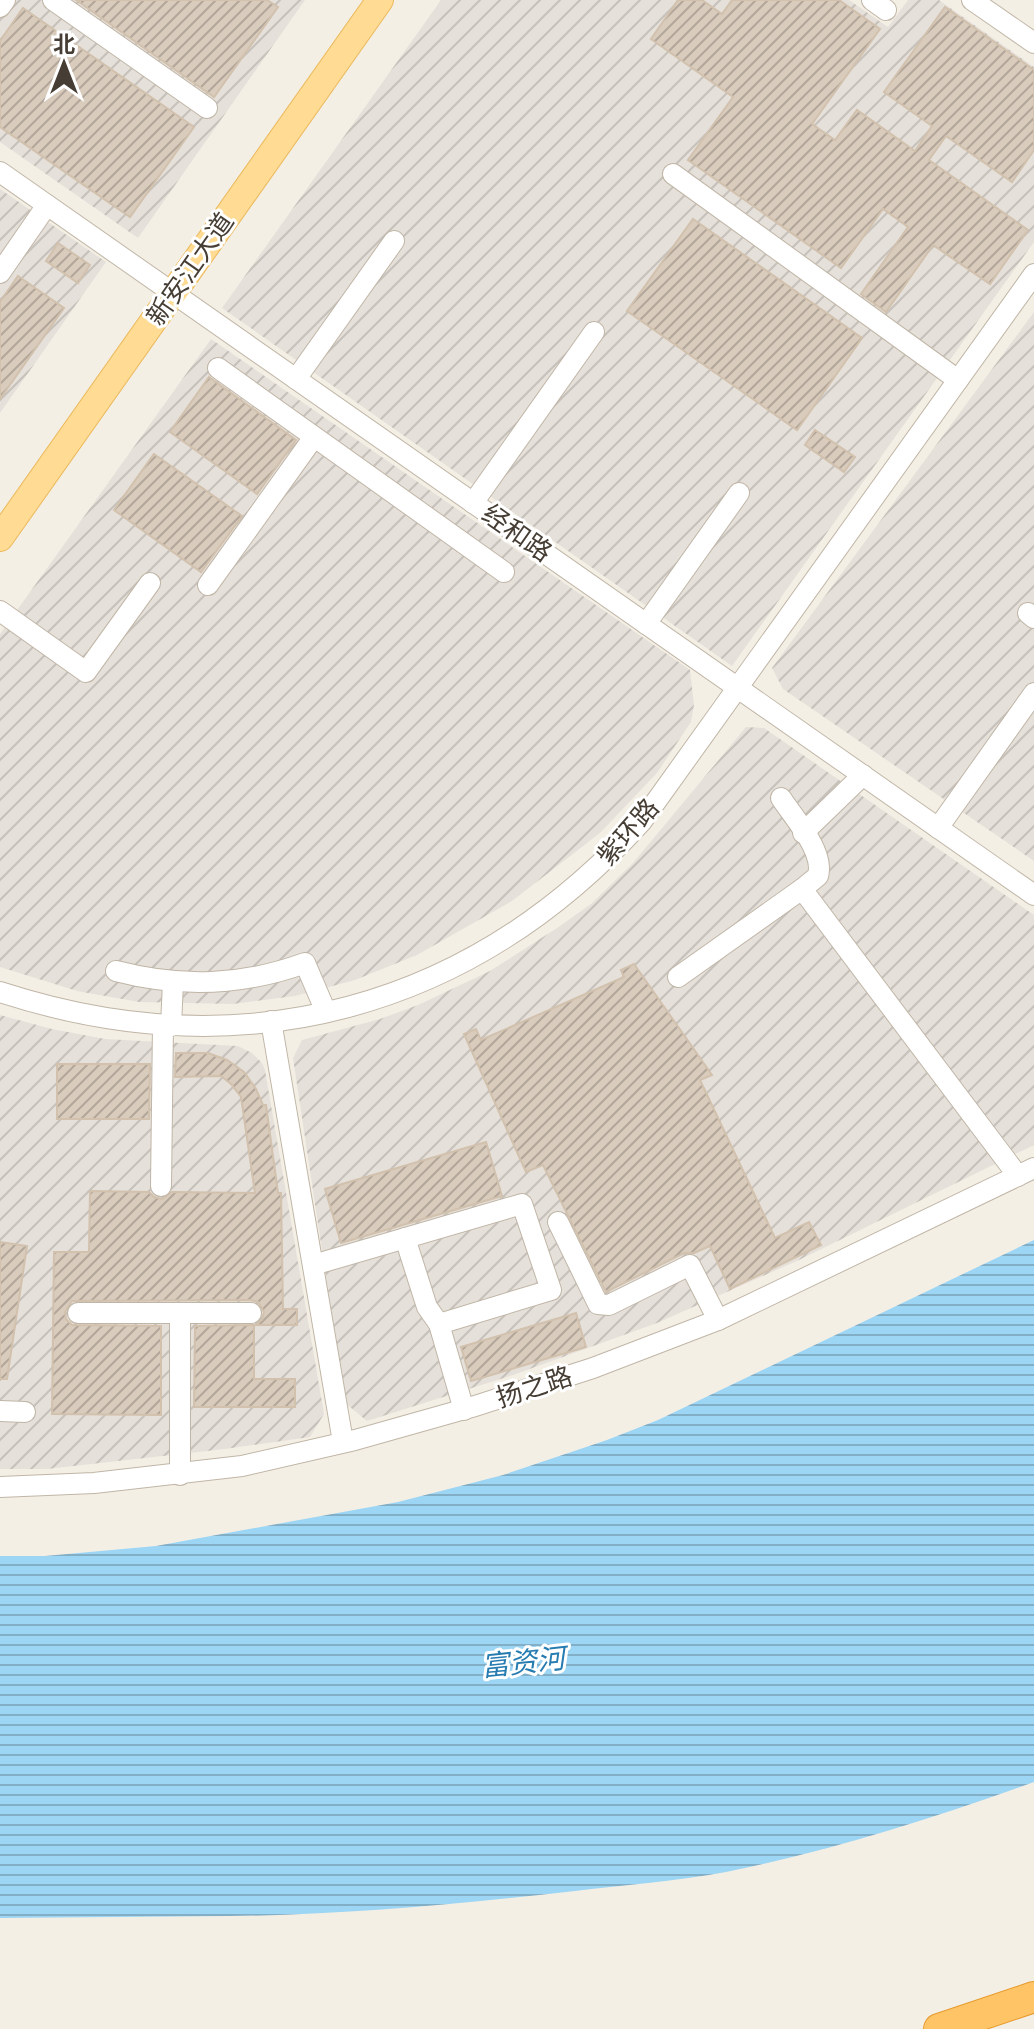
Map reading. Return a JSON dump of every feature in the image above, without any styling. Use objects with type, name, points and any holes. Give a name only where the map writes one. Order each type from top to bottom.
[{"type":"highway","points":[[939,2029],[1034,1997]]},
{"type":"highway","points":[[997,2029],[1034,2016]]},
{"type":"main road","name":"新安江大道","points":[[0,538],[359,0]]},
{"type":"main road","name":"新安江大道","points":[[0,508],[380,0]]},
{"type":"street","points":[[0,7],[5,0]]},
{"type":"street","points":[[53,0],[207,108]]},
{"type":"street","points":[[972,0],[1034,43]]},
{"type":"street","name":"经和路","points":[[0,172],[1034,895]]},
{"type":"street","points":[[673,174],[958,380]]},
{"type":"street","points":[[0,273],[47,205]]},
{"type":"street","points":[[296,379],[394,241]]},
{"type":"street","name":"紫环路","points":[[0,992],[89,1016],[167,1025],[220,1026],[271,1021],[326,1012],[384,997],[440,976],[502,942],[589,876],[642,821],[1034,274]]},
{"type":"street","points":[[473,503],[594,332]]},
{"type":"street","points":[[218,368],[504,572]]},
{"type":"street","points":[[351,463],[373,432]]},
{"type":"street","points":[[208,585],[314,437]]},
{"type":"street","points":[[646,624],[739,493]]},
{"type":"street","points":[[0,611],[86,672],[150,583]]},
{"type":"street","points":[[938,828],[1034,693]]},
{"type":"street","points":[[803,833],[863,775]]},
{"type":"street","points":[[678,977],[818,876],[818,857],[781,798]]},
{"type":"street","points":[[802,889],[1026,1172]]},
{"type":"street","points":[[116,971],[173,982],[241,981],[305,963],[326,1012]]},
{"type":"street","points":[[161,1186],[167,1025],[173,982]]},
{"type":"street","points":[[271,1021],[343,1442]]},
{"type":"street","name":"扬之路","points":[[0,1487],[94,1483],[242,1466],[464,1410],[593,1368],[718,1320],[1026,1172]]},
{"type":"street","points":[[313,1265],[522,1204],[551,1290],[439,1324]]},
{"type":"street","points":[[558,1222],[598,1304],[609,1305],[690,1265],[718,1320]]},
{"type":"street","points":[[405,1238],[427,1307],[439,1324],[464,1410]]},
{"type":"street","points":[[78,1313],[251,1313]]},
{"type":"street","points":[[180,1313],[180,1475]]},
{"type":"street","points":[[0,1411],[25,1412]]},
{"type":"shaded area","points":[[0,0],[305,0],[138,238],[0,142]]},
{"type":"shaded area","points":[[441,0],[849,0],[888,27],[908,0],[939,0],[1034,67],[1034,242],[732,666],[222,308]]},
{"type":"shaded area","points":[[0,189],[106,262],[0,413]]},
{"type":"shaded area","points":[[1034,312],[1034,861],[783,689],[772,668]]},
{"type":"shaded area","points":[[211,339],[690,670],[694,705],[691,722],[657,773],[600,833],[512,901],[417,955],[355,980],[295,996],[233,1004],[139,1002],[77,991],[0,967],[0,634]]},
{"type":"shaded area","points":[[746,727],[764,728],[1034,915],[1034,1145],[799,1260],[657,1323],[513,1375],[367,1421],[345,1403],[293,1058],[302,1040],[380,1019],[418,1005],[490,971],[557,928],[591,904],[633,863]]},
{"type":"shaded area","points":[[0,1015],[105,1039],[238,1046],[262,1063],[324,1414],[310,1437],[47,1469],[0,1469]]},
{"type":"water","name":"富资河","points":[[1034,1240],[1034,1782],[843,1844],[765,1864],[688,1878],[360,1911],[0,1918],[0,1556],[45,1556],[156,1546],[398,1502],[503,1475],[658,1420]]},
{"type":"building","points":[[76,0],[267,0],[278,7],[214,97]]},
{"type":"building","points":[[678,0],[702,0],[722,14],[732,0],[839,0],[880,29],[812,124],[835,140],[857,110],[915,151],[932,126],[884,92],[945,7],[1034,70],[1034,150],[1012,182],[946,136],[929,160],[1028,230],[990,284],[933,245],[886,312],[861,294],[908,227],[883,209],[841,268],[688,160],[733,97],[651,39]]},
{"type":"building","points":[[23,8],[194,127],[130,217],[0,127],[0,41]]},
{"type":"building","points":[[693,219],[862,338],[797,430],[627,311]]},
{"type":"building","points":[[58,243],[90,265],[78,283],[46,261]]},
{"type":"building","points":[[18,276],[64,308],[0,399],[0,302]]},
{"type":"building","points":[[209,377],[296,440],[257,494],[170,432]]},
{"type":"building","points":[[815,430],[855,457],[844,472],[805,445]]},
{"type":"building","points":[[154,454],[242,516],[201,572],[114,510]]},
{"type":"building","points":[[634,964],[712,1075],[700,1080],[775,1238],[809,1222],[821,1245],[730,1289],[710,1246],[694,1253],[684,1253],[606,1292],[543,1165],[526,1172],[464,1034],[476,1029],[481,1040],[624,977],[621,970]]},
{"type":"building","points":[[176,1053],[208,1053],[227,1060],[244,1072],[263,1105],[266,1105],[278,1193],[281,1193],[283,1309],[297,1309],[297,1325],[255,1325],[262,1320],[264,1312],[258,1302],[251,1300],[72,1301],[65,1312],[66,1319],[72,1325],[161,1326],[161,1415],[52,1414],[54,1252],[89,1252],[90,1191],[149,1192],[162,1199],[172,1192],[255,1193],[241,1097],[221,1076],[175,1077]]},
{"type":"building","points":[[57,1064],[150,1064],[149,1119],[57,1119]]},
{"type":"building","points":[[486,1142],[502,1196],[341,1243],[325,1189]]},
{"type":"building","points":[[0,1242],[27,1246],[7,1379],[0,1379]]},
{"type":"building","points":[[576,1313],[586,1347],[471,1381],[461,1347]]},
{"type":"building","points":[[254,1325],[254,1379],[295,1379],[295,1407],[194,1407],[195,1326]]}]
